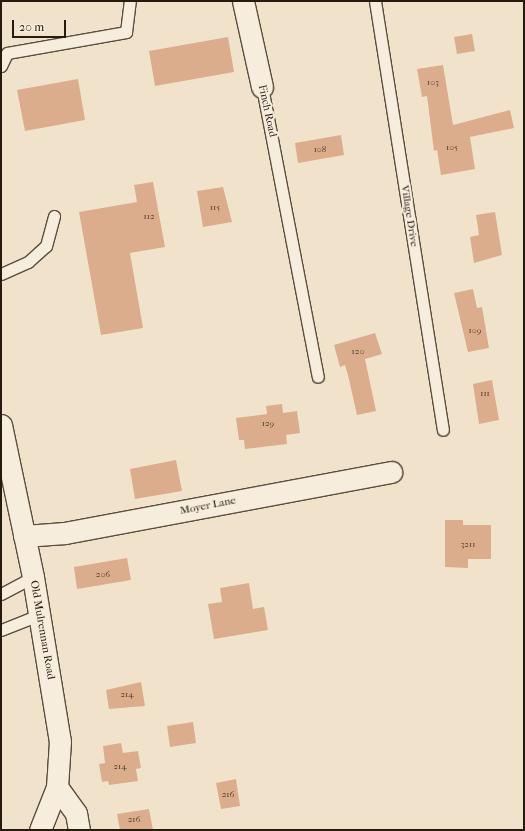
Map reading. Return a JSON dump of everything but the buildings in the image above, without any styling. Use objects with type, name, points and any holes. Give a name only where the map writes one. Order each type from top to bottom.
[{"type":"street","name":"Finch Road","points":[[243,1],[262,87]]},
{"type":"street","name":"Old Mulrennan Road","points":[[1,425],[33,577],[60,741],[57,787],[40,830]]},
{"type":"street","name":"Moyer Lane","points":[[24,536],[65,532],[391,472]]},
{"type":"street","points":[[57,787],[76,812],[79,830]]},
{"type":"lane","points":[[1,66],[7,53],[126,32],[130,1]]},
{"type":"lane","name":"Village Drive","points":[[375,1],[443,430]]},
{"type":"lane","name":"Finch Road","points":[[262,87],[318,377]]},
{"type":"lane","points":[[1,274],[28,262],[46,246],[54,216]]},
{"type":"lane","points":[[1,594],[33,577]]},
{"type":"lane","points":[[1,630],[39,615]]}]
